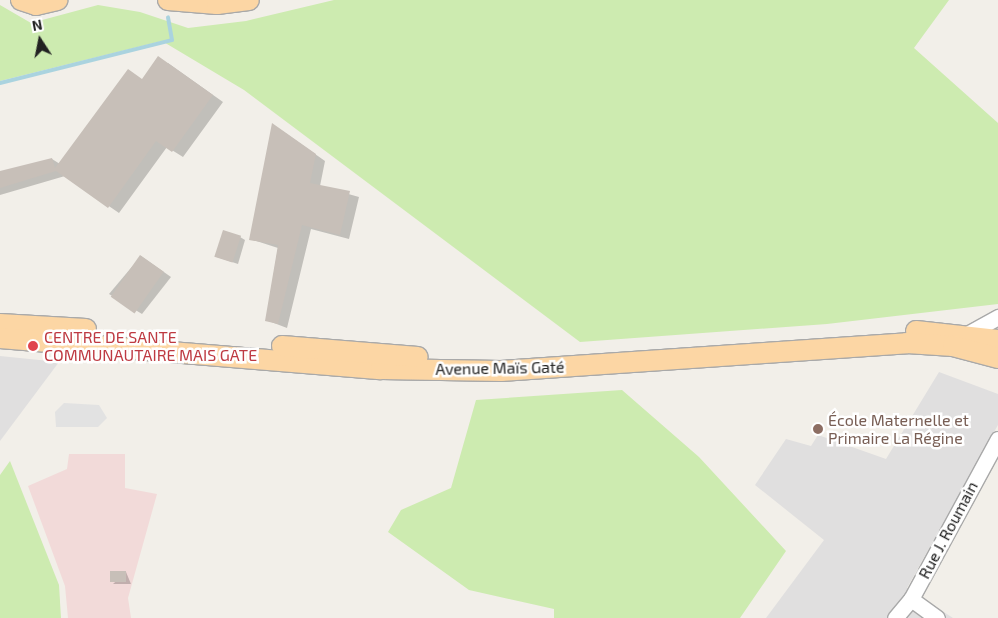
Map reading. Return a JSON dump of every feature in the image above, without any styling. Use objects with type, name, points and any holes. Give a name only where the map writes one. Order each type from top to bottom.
[{"type":"main road","points":[[21,0],[36,6],[56,0]]},
{"type":"main road","points":[[168,0],[217,4],[248,0]]},
{"type":"main road","name":"Avenue Maïs Gaté","points":[[0,324],[419,357],[517,357],[898,330],[958,339],[998,358]]},
{"type":"main road","name":"Avenue Maïs Gaté","points":[[0,338],[381,369],[501,371],[958,339],[998,340]]},
{"type":"street","points":[[958,339],[998,317]]},
{"type":"street","name":"Rue J. Roumain","points":[[895,618],[911,599],[998,439]]},
{"type":"street","points":[[911,599],[937,618]]},
{"type":"shaded area","points":[[0,356],[59,362],[0,441]]},
{"type":"shaded area","points":[[939,372],[998,394],[998,425],[907,588],[953,618],[766,618],[824,540],[755,485],[786,439],[811,446],[818,435],[886,459]]},
{"type":"shaded area","points":[[64,403],[99,405],[107,418],[98,427],[56,427],[55,412]]},
{"type":"shaded area","points":[[69,454],[125,454],[125,488],[157,494],[128,598],[131,618],[68,618],[65,586],[28,486],[67,469]]},
{"type":"green space","points":[[334,0],[949,0],[914,48],[998,123],[998,304],[827,324],[580,342],[244,90],[162,41],[0,81],[0,5],[31,23],[98,5],[140,12],[188,28],[246,21]]},
{"type":"green space","points":[[622,390],[699,457],[786,551],[740,618],[554,618],[554,609],[469,590],[388,532],[401,510],[451,488],[476,400]]},
{"type":"green space","points":[[10,461],[59,585],[61,618],[0,618],[0,475]]},
{"type":"building","points":[[158,56],[213,95],[172,152],[156,141],[108,208],[56,171],[0,188],[0,171],[52,158],[55,168],[128,69],[142,79]]},
{"type":"building","points":[[272,123],[316,154],[310,183],[350,191],[340,235],[302,225],[278,324],[265,321],[278,245],[249,240]]},
{"type":"building","points":[[223,230],[241,236],[232,263],[214,257]]},
{"type":"building","points":[[140,255],[164,272],[135,313],[111,297]]},
{"type":"building","points":[[110,571],[126,571],[126,582],[110,582]]},
{"type":"waterway","points":[[0,83],[172,40],[168,17]]},
{"type":"place","name":"CENTRE DE SANTE COMMUNAUTAIRE MAIS GATE","points":[[33,346]]},
{"type":"place","name":"École Maternelle et Primaire La Régine","points":[[818,429]]}]
